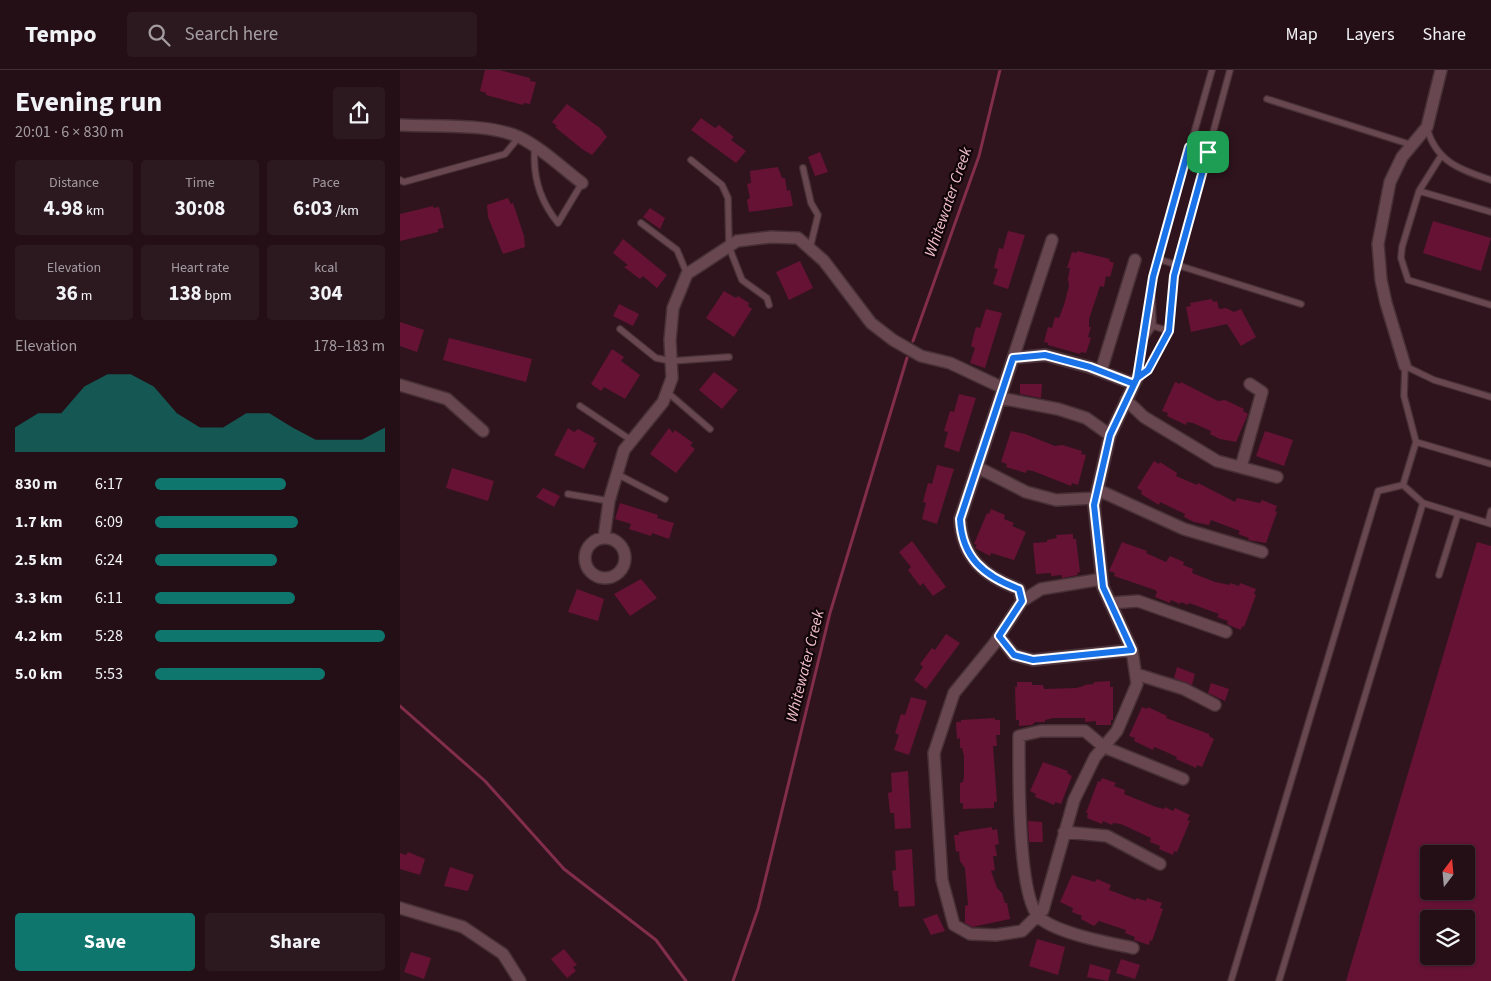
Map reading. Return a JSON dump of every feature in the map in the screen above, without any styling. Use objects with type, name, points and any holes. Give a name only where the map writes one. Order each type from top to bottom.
[{"type":"street","points":[[1405,366],[1383,288],[1378,244],[1390,182],[1402,157],[1427,127],[1441,70]]},
{"type":"street","points":[[400,125],[495,130],[518,137],[534,146],[582,183]]},
{"type":"street","points":[[604,538],[609,502],[624,450],[663,402],[672,378],[673,308],[687,274],[737,241],[771,237],[798,238],[824,261],[871,323],[893,340],[921,356],[950,363],[1002,393],[1086,418],[1110,435]]},
{"type":"street","points":[[1022,601],[1019,589],[995,580],[974,561],[961,534],[960,519],[1052,240]]},
{"type":"street","points":[[1100,371],[1135,260]]},
{"type":"street","points":[[1013,358],[1045,355],[1135,381],[1110,435],[1094,505],[1103,587],[1132,650],[1137,684],[1121,723],[1095,757],[1074,800],[1043,910],[1039,917],[1022,931],[996,935],[970,934],[954,925],[942,880],[934,753],[954,693],[999,636],[1022,601],[1040,589],[1102,579]]},
{"type":"street","points":[[400,384],[447,399],[483,431]]},
{"type":"street","points":[[1242,467],[1262,392],[1250,384]]},
{"type":"street","points":[[1126,400],[1144,416],[1217,461],[1277,477]]},
{"type":"street","points":[[977,467],[1026,492],[1056,500],[1097,494],[1184,529],[1262,552]]},
{"type":"street","points":[[1110,603],[1138,601],[1226,632]]},
{"type":"street","points":[[999,636],[1014,655],[1033,660],[1132,650]]},
{"type":"street","points":[[1136,674],[1184,689],[1215,705]]},
{"type":"street","points":[[1133,948],[1089,938],[1055,926],[1039,917],[1026,886],[1021,827],[1018,736],[1041,732],[1085,731],[1104,747],[1183,779]]},
{"type":"street","points":[[1064,832],[1107,836],[1160,864]]},
{"type":"street","points":[[400,908],[463,927],[503,954],[520,981]]},
{"type":"lane","points":[[1135,381],[1152,282],[1212,70]]},
{"type":"lane","points":[[1135,381],[1148,370],[1169,331],[1177,266],[1230,70]]},
{"type":"lane","points":[[1267,99],[1412,145]]},
{"type":"lane","points":[[1427,127],[1432,143],[1441,156],[1456,168],[1491,180]]},
{"type":"lane","points":[[400,180],[404,182],[505,154],[518,137]]},
{"type":"lane","points":[[534,146],[533,165],[545,207],[558,223],[582,183]]},
{"type":"lane","points":[[1189,147],[1208,152]]},
{"type":"lane","points":[[1441,156],[1419,191],[1402,247],[1401,258],[1408,280],[1491,305]]},
{"type":"lane","points":[[691,160],[722,185],[728,198],[729,247],[742,280],[767,298],[769,305]]},
{"type":"lane","points":[[803,168],[812,203],[818,215],[810,249]]},
{"type":"lane","points":[[1419,191],[1491,212]]},
{"type":"lane","points":[[641,223],[677,250],[687,274]]},
{"type":"lane","points":[[1158,259],[1301,304]]},
{"type":"lane","points":[[1142,342],[1153,326],[1152,282]]},
{"type":"lane","points":[[1153,326],[1169,331]]},
{"type":"lane","points":[[620,329],[656,358],[671,361],[729,357]]},
{"type":"lane","points":[[1403,485],[1416,442],[1404,396],[1405,366],[1434,380],[1491,397]]},
{"type":"lane","points":[[667,392],[710,429]]},
{"type":"lane","points":[[580,406],[631,440]]},
{"type":"lane","points":[[1416,442],[1491,464]]},
{"type":"lane","points":[[617,474],[665,499]]},
{"type":"lane","points":[[1403,485],[1422,503],[1458,514],[1489,523],[1491,511]]},
{"type":"lane","points":[[1231,981],[1378,491],[1403,485]]},
{"type":"lane","points":[[568,494],[609,502]]},
{"type":"lane","points":[[1279,981],[1422,503]]},
{"type":"lane","points":[[1439,575],[1458,514]]},
{"type":"building","points":[[485,70],[499,70],[530,78],[530,81],[536,82],[530,104],[524,103],[523,105],[486,95],[486,93],[480,91]]},
{"type":"building","points":[[567,104],[600,128],[607,137],[592,155],[555,127],[557,126],[552,122]]},
{"type":"building","points":[[701,118],[715,128],[719,125],[734,137],[731,140],[746,151],[736,163],[691,130]]},
{"type":"building","points":[[820,152],[828,172],[815,176],[808,157]]},
{"type":"building","points":[[778,167],[782,178],[785,178],[787,191],[790,190],[793,206],[749,212],[747,200],[750,198],[747,184],[751,183],[750,171]]},
{"type":"building","points":[[508,198],[511,204],[513,203],[524,236],[525,247],[503,254],[488,217],[487,205]]},
{"type":"building","points":[[433,206],[433,208],[439,207],[444,228],[438,229],[438,232],[400,241],[400,214]]},
{"type":"building","points":[[650,208],[665,218],[660,229],[643,217]]},
{"type":"building","points":[[1433,221],[1491,238],[1481,271],[1423,253]]},
{"type":"building","points":[[1008,231],[1025,235],[1008,289],[993,284],[998,269],[994,268],[999,248],[1003,249]]},
{"type":"building","points":[[623,239],[667,275],[657,288],[643,276],[640,279],[624,267],[628,265],[613,253]]},
{"type":"building","points":[[1077,251],[1110,259],[1109,261],[1114,263],[1110,277],[1106,276],[1104,287],[1100,286],[1089,319],[1089,327],[1091,327],[1088,337],[1091,338],[1086,353],[1081,352],[1080,354],[1048,345],[1048,343],[1044,342],[1048,327],[1052,328],[1055,317],[1059,318],[1064,305],[1069,286],[1070,268],[1067,268],[1072,252],[1077,253]]},
{"type":"building","points":[[800,261],[813,288],[789,300],[776,272]]},
{"type":"building","points":[[724,291],[736,298],[738,296],[749,303],[748,306],[752,309],[734,337],[706,318]]},
{"type":"building","points":[[1212,299],[1213,302],[1217,301],[1219,309],[1226,308],[1234,312],[1241,309],[1256,337],[1241,346],[1227,324],[1191,332],[1186,307],[1191,306],[1190,303]]},
{"type":"building","points":[[619,304],[639,314],[633,326],[613,316]]},
{"type":"building","points":[[986,309],[1002,313],[985,368],[970,363],[975,348],[971,346],[976,327],[980,328]]},
{"type":"building","points":[[400,322],[424,330],[417,352],[400,346]]},
{"type":"building","points":[[449,338],[532,359],[526,382],[443,360]]},
{"type":"building","points":[[612,349],[624,357],[621,361],[640,375],[625,399],[604,387],[601,391],[591,384]]},
{"type":"building","points":[[714,372],[738,390],[722,409],[699,390]]},
{"type":"building","points":[[1175,382],[1180,384],[1181,382],[1218,401],[1225,400],[1244,409],[1243,411],[1248,414],[1236,442],[1220,439],[1210,434],[1211,431],[1193,423],[1187,422],[1186,425],[1167,416],[1168,413],[1162,411]]},
{"type":"building","points":[[1020,384],[1042,384],[1041,398],[1020,394]]},
{"type":"building","points":[[959,394],[976,398],[959,452],[944,447],[948,432],[944,431],[950,411],[954,412]]},
{"type":"building","points":[[568,428],[574,432],[578,429],[595,438],[593,442],[597,443],[584,469],[554,455]]},
{"type":"building","points":[[669,428],[673,433],[675,430],[693,443],[690,445],[695,449],[676,473],[650,454]]},
{"type":"building","points":[[1011,431],[1025,434],[1055,446],[1062,445],[1082,451],[1081,454],[1086,455],[1078,485],[1072,483],[1071,486],[1033,471],[1027,470],[1026,473],[1006,467],[1007,464],[1001,462]]},
{"type":"building","points":[[1265,431],[1293,440],[1284,466],[1256,456]]},
{"type":"building","points":[[1154,461],[1159,464],[1160,462],[1177,473],[1176,476],[1197,485],[1198,483],[1235,502],[1237,498],[1260,503],[1262,500],[1277,506],[1275,511],[1277,512],[1266,543],[1248,540],[1249,538],[1238,534],[1240,531],[1211,520],[1209,525],[1194,522],[1184,517],[1185,514],[1160,502],[1159,505],[1141,494],[1142,491],[1137,488]]},
{"type":"building","points":[[937,465],[954,469],[937,524],[922,519],[926,503],[923,502],[928,483],[932,484]]},
{"type":"building","points":[[452,468],[494,481],[488,501],[446,488]]},
{"type":"building","points":[[543,488],[560,496],[554,507],[536,497]]},
{"type":"building","points":[[620,503],[658,515],[657,518],[674,523],[669,539],[652,533],[651,536],[629,529],[631,524],[615,519]]},
{"type":"building","points":[[991,509],[1005,515],[1004,519],[1014,523],[1012,526],[1026,532],[1014,560],[991,553],[990,556],[975,548],[977,545],[974,544],[987,513],[989,514]]},
{"type":"building","points":[[1073,534],[1073,539],[1076,539],[1080,572],[1077,573],[1078,575],[1062,578],[1062,575],[1051,576],[1051,573],[1036,574],[1033,543],[1047,542],[1047,540],[1057,538],[1056,535]]},
{"type":"building","points":[[912,541],[946,587],[933,596],[923,583],[920,586],[908,570],[911,567],[899,552]]},
{"type":"building","points":[[1122,542],[1147,551],[1146,553],[1166,562],[1170,556],[1184,562],[1183,565],[1193,569],[1192,573],[1215,582],[1239,586],[1240,583],[1256,589],[1254,594],[1256,595],[1244,627],[1242,626],[1241,630],[1231,626],[1227,624],[1228,621],[1217,617],[1219,614],[1189,603],[1188,605],[1181,602],[1180,604],[1171,600],[1170,603],[1155,597],[1157,592],[1155,590],[1114,576],[1115,573],[1109,571]]},
{"type":"building","points":[[1477,542],[1491,546],[1491,981],[1346,981]]},
{"type":"building","points":[[641,579],[657,598],[630,616],[614,594]]},
{"type":"building","points":[[577,589],[604,599],[598,621],[568,612]]},
{"type":"building","points":[[946,634],[960,643],[926,689],[914,680],[923,667],[920,664],[932,648],[935,650]]},
{"type":"building","points":[[1177,667],[1195,674],[1192,685],[1174,678]]},
{"type":"building","points":[[1110,681],[1110,687],[1113,687],[1113,720],[1111,720],[1111,725],[1096,725],[1096,721],[1085,722],[1085,718],[1053,718],[1045,720],[1045,722],[1035,722],[1032,725],[1019,726],[1019,720],[1016,720],[1015,687],[1017,687],[1017,682],[1032,682],[1032,685],[1043,685],[1044,689],[1076,688],[1094,684],[1094,682]]},
{"type":"building","points":[[1211,683],[1229,689],[1225,701],[1208,693]]},
{"type":"building","points":[[911,697],[927,701],[909,755],[894,750],[899,735],[895,733],[901,714],[905,715]]},
{"type":"building","points":[[1142,707],[1147,709],[1148,707],[1167,716],[1166,718],[1209,734],[1214,739],[1202,767],[1197,765],[1196,768],[1154,747],[1153,750],[1134,741],[1135,738],[1129,736]]},
{"type":"building","points":[[995,718],[995,720],[1000,720],[1000,735],[996,735],[997,746],[993,746],[997,802],[994,802],[994,808],[963,809],[963,803],[960,803],[960,783],[963,782],[964,776],[964,756],[962,748],[960,748],[960,738],[957,739],[956,722]]},
{"type":"building","points":[[1043,762],[1068,771],[1067,773],[1072,776],[1061,804],[1055,802],[1054,805],[1035,797],[1036,794],[1030,791]]},
{"type":"building","points":[[908,771],[911,828],[895,829],[894,813],[890,813],[888,793],[892,792],[891,773]]},
{"type":"building","points":[[1102,778],[1116,783],[1114,786],[1125,790],[1124,794],[1156,807],[1164,809],[1165,807],[1173,811],[1175,808],[1190,815],[1187,820],[1190,821],[1177,852],[1174,851],[1173,855],[1159,849],[1160,846],[1150,842],[1151,838],[1121,824],[1113,823],[1112,825],[1103,821],[1102,824],[1087,818],[1088,813],[1086,813],[1098,781],[1100,782]]},
{"type":"building","points":[[1028,821],[1042,822],[1043,842],[1029,842]]},
{"type":"building","points":[[992,827],[992,830],[997,829],[999,844],[995,845],[997,856],[993,856],[995,870],[991,871],[997,888],[1002,893],[1005,903],[1007,903],[1010,919],[972,927],[965,923],[965,906],[968,905],[965,868],[960,861],[959,851],[956,852],[954,835],[959,835],[959,832]]},
{"type":"building","points":[[912,849],[915,906],[899,907],[898,891],[894,891],[892,871],[896,870],[895,851]]},
{"type":"building","points":[[408,852],[425,859],[420,875],[400,869],[400,853],[406,855]]},
{"type":"building","points":[[450,867],[474,875],[468,891],[444,886]]},
{"type":"building","points":[[1072,875],[1095,882],[1097,879],[1111,885],[1109,890],[1136,900],[1136,898],[1146,901],[1147,898],[1162,903],[1160,908],[1163,909],[1149,945],[1134,940],[1135,937],[1125,933],[1126,930],[1099,921],[1094,926],[1081,919],[1082,916],[1072,912],[1073,908],[1060,902]]},
{"type":"building","points":[[937,914],[945,931],[931,935],[923,919]]},
{"type":"building","points":[[1037,939],[1065,947],[1058,975],[1029,966]]},
{"type":"building","points":[[564,949],[577,965],[573,967],[576,971],[567,978],[551,959]]},
{"type":"building","points":[[411,952],[431,958],[424,979],[404,972]]},
{"type":"building","points":[[1121,959],[1140,965],[1135,979],[1116,973]]},
{"type":"building","points":[[1090,964],[1111,970],[1108,981],[1087,977]]},
{"type":"waterway","name":"Whitewater Creek","points":[[913,341],[979,156],[1000,70]]},
{"type":"waterway","name":"Whitewater Creek","points":[[733,981],[758,909],[830,613],[907,358]]},
{"type":"waterway","points":[[400,706],[485,781],[564,869],[656,940],[686,981]]},
{"type":"route","points":[[1208,152],[1174,276],[1169,331],[1148,370],[1137,378],[1134,384],[1090,367],[1045,355],[1013,358],[960,519],[961,534],[974,561],[995,580],[1019,589],[1022,601],[999,636],[1014,655],[1033,660],[1132,650],[1103,587],[1094,505],[1110,435],[1137,378],[1153,277],[1189,147],[1208,152]]}]
